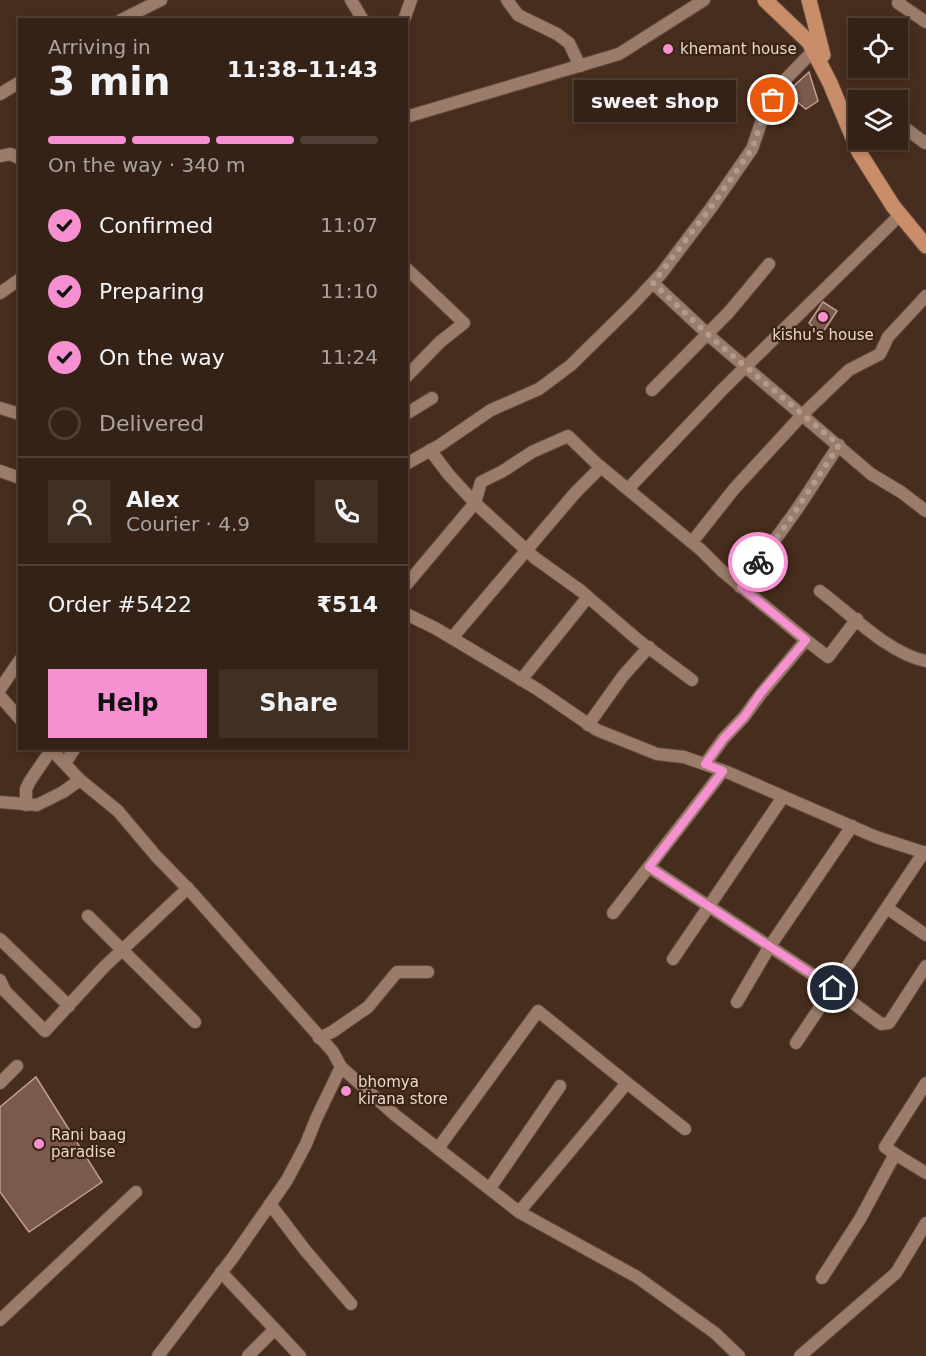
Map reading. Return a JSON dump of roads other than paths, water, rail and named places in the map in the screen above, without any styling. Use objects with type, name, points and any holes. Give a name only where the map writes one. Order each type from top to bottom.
[{"type":"main road","points":[[765,0],[809,42],[848,117]]},
{"type":"main road","points":[[809,0],[830,83]]},
{"type":"main road","points":[[860,150],[900,214],[926,246]]},
{"type":"street","points":[[126,18],[160,0]]},
{"type":"street","points":[[351,0],[362,18]]},
{"type":"street","points":[[405,18],[411,0]]},
{"type":"street","points":[[507,0],[518,15],[557,34],[569,43],[580,66]]},
{"type":"street","points":[[408,116],[619,54],[704,0]]},
{"type":"street","points":[[896,1],[926,22]]},
{"type":"street","points":[[408,463],[491,410],[539,389],[571,365],[603,335],[653,283],[711,207],[752,149],[763,117],[782,83],[813,51]]},
{"type":"street","points":[[0,94],[18,83]]},
{"type":"street","points":[[908,130],[925,142]]},
{"type":"street","points":[[0,156],[11,154],[18,158]]},
{"type":"street","points":[[628,489],[745,366],[900,214]]},
{"type":"street","points":[[652,390],[729,312],[769,264]]},
{"type":"street","points":[[408,270],[464,323],[440,342],[408,375]]},
{"type":"street","points":[[0,293],[18,280]]},
{"type":"street","points":[[653,283],[707,333],[871,474],[901,492],[926,511]]},
{"type":"street","points":[[692,542],[734,489],[802,415],[849,369],[880,354],[888,337],[926,296]]},
{"type":"street","points":[[408,413],[432,398]]},
{"type":"street","points":[[0,408],[18,413]]},
{"type":"street","points":[[408,583],[475,503],[481,482],[532,452],[568,436],[741,587],[828,657],[856,619]]},
{"type":"street","points":[[741,587],[789,521],[839,445]]},
{"type":"street","points":[[430,450],[475,503],[526,549],[692,680]]},
{"type":"street","points":[[452,638],[526,549],[601,467]]},
{"type":"street","points":[[0,471],[18,477]]},
{"type":"street","points":[[820,591],[899,652],[914,659],[926,661]]},
{"type":"street","points":[[521,680],[588,597]]},
{"type":"street","points":[[408,615],[452,638],[597,730],[657,754],[684,757],[705,764],[876,837],[925,852],[796,1043]]},
{"type":"street","points":[[705,764],[806,640]]},
{"type":"street","points":[[588,724],[623,676],[649,647]]},
{"type":"street","points":[[0,689],[18,663]]},
{"type":"street","points":[[0,696],[18,717]]},
{"type":"street","points":[[26,804],[26,789],[49,750]]},
{"type":"street","points":[[51,750],[80,780],[118,811],[333,1052],[341,1067],[396,1115],[519,1212],[637,1277],[715,1333],[739,1356]]},
{"type":"street","points":[[65,763],[74,750]]},
{"type":"street","points":[[613,913],[723,771]]},
{"type":"street","points":[[0,802],[37,806],[80,780]]},
{"type":"street","points":[[673,959],[783,797]]},
{"type":"street","points":[[737,1002],[770,946],[852,826]]},
{"type":"street","points":[[649,867],[833,988],[881,1023],[887,1024],[926,966]]},
{"type":"street","points":[[0,980],[5,991],[45,1032],[121,950],[188,888]]},
{"type":"street","points":[[887,908],[926,935]]},
{"type":"street","points":[[88,916],[195,1022]]},
{"type":"street","points":[[0,939],[69,1006]]},
{"type":"street","points":[[319,1038],[369,1007],[397,972],[428,972]]},
{"type":"street","points":[[439,1147],[538,1011],[685,1129]]},
{"type":"street","points":[[0,1083],[17,1066]]},
{"type":"street","points":[[158,1356],[287,1180],[341,1067]]},
{"type":"street","points":[[519,1212],[627,1083]]},
{"type":"street","points":[[926,1083],[885,1147],[926,1173]]},
{"type":"street","points":[[490,1188],[560,1086]]},
{"type":"street","points":[[822,1278],[860,1219],[895,1154]]},
{"type":"street","points":[[0,1320],[136,1192]]},
{"type":"street","points":[[270,1204],[304,1250],[351,1304]]},
{"type":"street","points":[[800,1356],[896,1273],[926,1223]]},
{"type":"street","points":[[221,1272],[300,1356]]},
{"type":"street","points":[[248,1356],[274,1330]]},
{"type":"place","name":"khemant house","points":[[668,49]]},
{"type":"place","name":"sweet shop","points":[[773,100]]},
{"type":"place","name":"kishu's house","points":[[823,317]]},
{"type":"place","name":"bhomya kirana store","points":[[346,1091]]},
{"type":"place","name":"Rani baag paradise","points":[[39,1144]]}]
